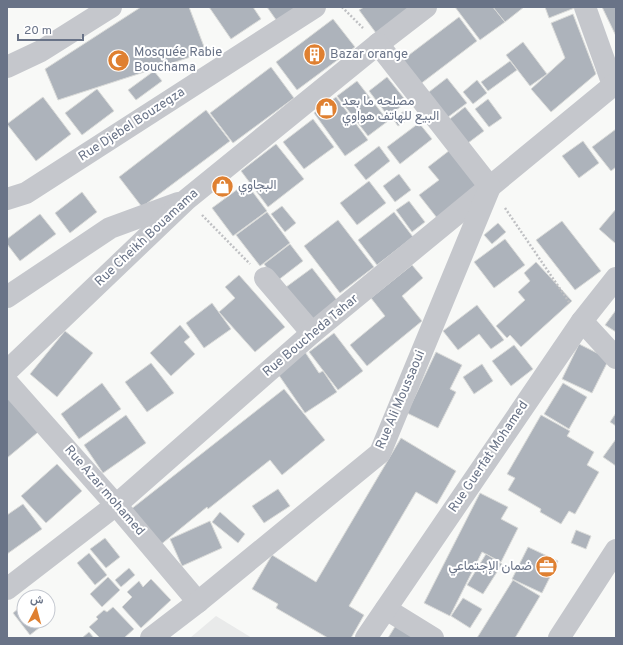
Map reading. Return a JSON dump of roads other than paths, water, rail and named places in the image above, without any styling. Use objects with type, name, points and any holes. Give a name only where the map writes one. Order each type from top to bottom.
[{"type":"street","points":[[7,66],[41,51],[111,7]]},
{"type":"street","name":"Rue Djebel Bouzegza","points":[[7,199],[26,193],[315,7]]},
{"type":"street","name":"Rue Cheikh Bouamama","points":[[7,371],[186,200],[378,44],[426,7]]},
{"type":"street","points":[[585,7],[615,84]]},
{"type":"street","points":[[378,44],[490,186]]},
{"type":"street","name":"Rue Boucheda Tahar","points":[[7,589],[116,505],[312,333],[615,84]]},
{"type":"street","name":"Rue Ali Moussaoui","points":[[151,638],[198,602],[380,453],[490,186]]},
{"type":"street","points":[[7,297],[110,228],[186,200]]},
{"type":"street","points":[[264,278],[312,333]]},
{"type":"street","name":"Rue Guerfat Mohamed","points":[[366,638],[582,321],[616,278]]},
{"type":"street","points":[[582,321],[616,358]]},
{"type":"street","name":"Rue Azar mohamed","points":[[7,382],[116,505],[198,602]]},
{"type":"street","points":[[559,638],[616,550]]},
{"type":"street","points":[[386,609],[433,638]]},
{"type":"place","name":"Bazar orange","points":[[315,55]]},
{"type":"place","name":"Mosquée Rabie Bouchama","points":[[119,60]]},
{"type":"place","name":"مصلحه ما بعد البيع للهاتف هواوي","points":[[326,109]]},
{"type":"place","name":"البجاوي","points":[[223,186]]},
{"type":"place","name":"ضمان الإجتماعي","points":[[547,567]]}]
